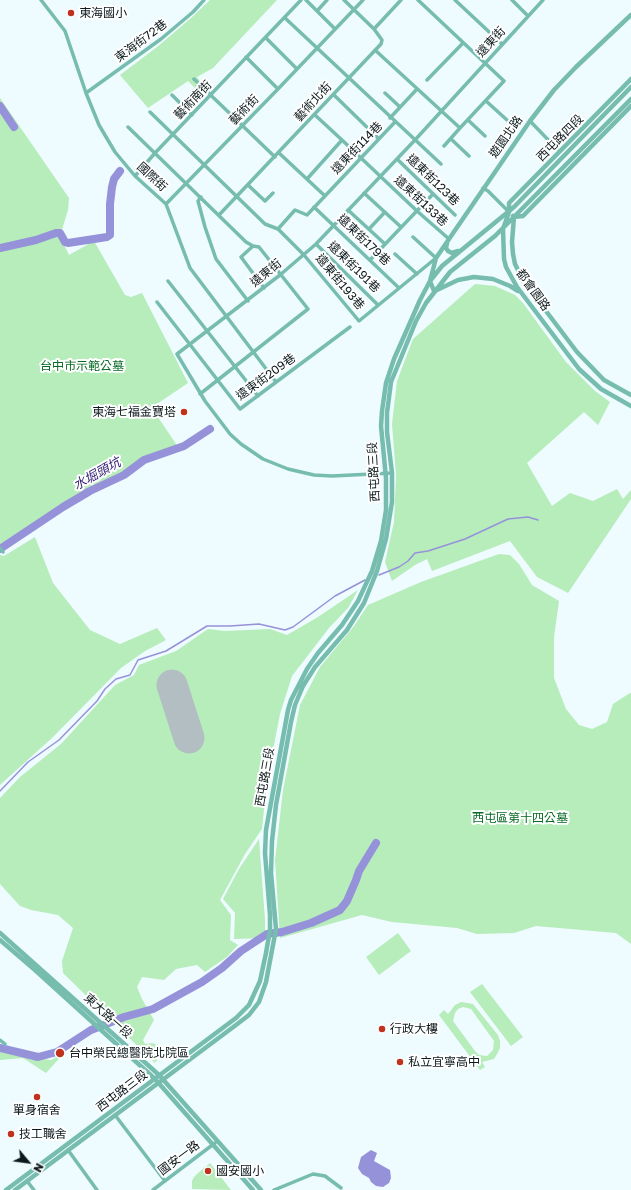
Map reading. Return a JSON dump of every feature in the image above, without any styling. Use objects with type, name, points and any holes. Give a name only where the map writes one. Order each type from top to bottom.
[{"type":"street","name":"國際街","points":[[41,0],[65,31],[86,93],[99,125],[115,152],[135,176],[166,204],[190,268],[276,382]]},
{"type":"street","name":"東海街72巷","points":[[86,93],[161,39],[193,12],[204,0]]},
{"type":"street","name":"藝術南街","points":[[135,176],[155,153],[301,0]]},
{"type":"street","points":[[306,0],[335,29]]},
{"type":"street","points":[[317,11],[327,0]]},
{"type":"street","points":[[344,0],[374,29],[382,40],[381,44],[375,50],[460,128]]},
{"type":"street","name":"藝術街","points":[[166,204],[298,69],[362,0]]},
{"type":"street","points":[[374,29],[400,0]]},
{"type":"street","points":[[418,0],[504,81],[444,146]]},
{"type":"street","points":[[455,0],[502,44]]},
{"type":"street","points":[[512,0],[528,16]]},
{"type":"street","name":"遠東街","points":[[389,473],[318,475],[297,472],[271,463],[248,449],[234,438],[204,401],[177,354],[248,301],[316,244],[397,159],[543,0]]},
{"type":"street","name":"遊園北路","points":[[430,281],[436,258],[530,121],[554,90],[631,15]]},
{"type":"street","points":[[285,18],[316,49],[395,122]]},
{"type":"street","points":[[266,38],[298,69]]},
{"type":"street","points":[[427,80],[463,43]]},
{"type":"street","name":"藝術北街","points":[[219,215],[375,50]]},
{"type":"street","points":[[246,57],[278,89]]},
{"type":"street","points":[[194,79],[275,157]]},
{"type":"street","name":"西屯路四段","points":[[509,212],[509,203],[631,79]]},
{"type":"street","name":"西屯路四段","points":[[430,281],[442,266],[509,212],[631,88]]},
{"type":"street","points":[[390,118],[417,89]]},
{"type":"street","points":[[384,93],[400,107]]},
{"type":"street","points":[[172,95],[192,115]]},
{"type":"street","points":[[334,95],[380,139]]},
{"type":"street","name":"西屯路四段","points":[[434,291],[450,272],[503,229],[631,98]]},
{"type":"street","points":[[486,101],[507,120]]},
{"type":"street","name":"西屯路四段","points":[[514,217],[523,216],[631,106]]},
{"type":"street","points":[[150,112],[265,224],[278,229],[304,255]]},
{"type":"street","name":"遠東街133巷","points":[[315,115],[416,211],[449,239]]},
{"type":"street","points":[[468,120],[485,136]]},
{"type":"street","points":[[530,121],[557,149]]},
{"type":"street","name":"遠東街114巷","points":[[314,207],[395,122],[441,164]]},
{"type":"street","points":[[128,127],[246,242],[253,246],[259,247],[308,308],[200,394]]},
{"type":"street","points":[[450,139],[469,156]]},
{"type":"street","points":[[307,179],[342,140]]},
{"type":"street","points":[[279,153],[325,196]]},
{"type":"street","name":"遠東街123巷","points":[[397,159],[455,215]]},
{"type":"street","points":[[248,185],[265,201],[273,193]]},
{"type":"street","points":[[483,188],[488,191],[514,217]]},
{"type":"street","points":[[364,193],[401,227]]},
{"type":"street","points":[[370,260],[433,194]]},
{"type":"street","points":[[200,197],[198,201],[216,259],[248,301]]},
{"type":"street","points":[[278,229],[295,210],[307,215],[314,207]]},
{"type":"street","name":"遠東街179巷","points":[[314,207],[399,288]]},
{"type":"street","points":[[348,210],[385,244]]},
{"type":"street","points":[[369,229],[385,212]]},
{"type":"street","name":"都會園路","points":[[509,212],[503,229],[503,249],[506,267],[517,287],[579,369],[601,389],[631,406]]},
{"type":"street","name":"都會園路","points":[[514,217],[512,242],[513,254],[515,264],[524,282],[577,352],[604,380],[631,395]]},
{"type":"street","points":[[378,305],[436,258],[413,237]]},
{"type":"street","points":[[449,239],[446,248],[452,253],[465,247]]},
{"type":"street","name":"遠東街191巷","points":[[316,244],[378,305]]},
{"type":"street","points":[[253,246],[241,257],[264,288]]},
{"type":"street","points":[[396,254],[417,274]]},
{"type":"street","name":"遠東街193巷","points":[[304,255],[359,321],[378,305]]},
{"type":"street","points":[[430,281],[434,291],[458,280],[484,277],[497,280],[510,286],[525,298]]},
{"type":"street","points":[[168,281],[258,396]]},
{"type":"street","name":"西屯路三段","points":[[15,1190],[115,1115],[156,1081],[159,1075],[236,1018],[249,1005],[260,981],[270,930],[265,853],[266,830],[283,730],[291,700],[307,669],[318,653],[342,625],[358,601],[376,559],[381,541],[386,510],[389,473],[381,426],[386,383],[406,330],[430,281]]},
{"type":"street","name":"西屯路三段","points":[[6,1190],[156,1081],[163,1080],[249,1015],[259,1002],[266,982],[276,929],[276,911],[271,873],[272,842],[276,805],[295,705],[315,667],[347,630],[364,603],[372,584],[386,539],[392,502],[387,432],[387,413],[391,382],[416,321],[434,291]]},
{"type":"street","name":"遠東街209巷","points":[[157,302],[240,409],[350,327]]},
{"type":"street","points":[[0,548],[3,552]]},
{"type":"street","name":"東大路一段","points":[[0,933],[97,1024]]},
{"type":"street","name":"東大路一段","points":[[0,940],[97,1024],[159,1075],[261,1190]]},
{"type":"street","name":"東大路一段","points":[[107,1032],[156,1081],[253,1190]]},
{"type":"street","points":[[0,1040],[5,1044]]},
{"type":"street","points":[[115,1115],[165,1181]]},
{"type":"street","name":"國安一路","points":[[153,1190],[217,1141]]},
{"type":"street","points":[[68,1150],[97,1190]]},
{"type":"street","points":[[274,1190],[313,1174],[325,1176],[341,1188]]},
{"type":"street","points":[[27,1181],[34,1190]]},
{"type":"green space","points":[[210,0],[277,0],[213,68],[197,77],[204,87],[198,91],[188,81],[148,108],[120,75],[157,47]]},
{"type":"green space","name":"台中市示範公墓","points":[[0,98],[69,198],[68,210],[60,236],[69,255],[94,241],[125,295],[131,297],[142,293],[188,383],[154,406],[158,412],[156,414],[178,447],[143,459],[123,474],[89,489],[0,548]]},
{"type":"green space","points":[[475,284],[495,286],[515,295],[523,303],[566,362],[595,391],[610,402],[598,425],[584,412],[527,463],[552,506],[570,493],[593,501],[617,489],[623,499],[631,490],[631,499],[568,593],[537,577],[510,541],[432,571],[427,559],[415,565],[392,581],[385,562],[394,522],[396,475],[392,424],[397,381],[413,339]]},
{"type":"green space","points":[[35,537],[53,583],[90,630],[120,644],[157,628],[166,640],[145,651],[121,668],[53,737],[0,785],[0,555],[4,556]]},
{"type":"green space","name":"西屯區第十四公墓","points":[[499,554],[510,555],[519,564],[532,585],[559,601],[554,637],[554,678],[566,709],[579,725],[592,729],[607,722],[613,704],[631,693],[631,944],[616,933],[536,926],[514,933],[477,934],[457,928],[392,922],[362,915],[280,938],[275,860],[283,790],[300,705],[320,667],[354,626],[368,605],[421,582]]},
{"type":"green space","points":[[358,590],[348,608],[329,628],[292,676],[280,714],[267,781],[262,829],[245,854],[220,900],[231,915],[230,940],[238,945],[227,957],[205,972],[197,965],[176,969],[164,980],[142,977],[137,987],[154,1020],[143,1040],[145,1044],[153,1043],[158,1046],[158,1058],[155,1063],[63,973],[62,961],[73,928],[58,915],[31,910],[20,906],[0,884],[0,798],[20,777],[61,744],[115,685],[134,675],[139,665],[176,651],[208,629],[225,631],[270,629],[287,635],[318,617]]},
{"type":"green space","points":[[259,839],[265,938],[234,939],[235,913],[223,899],[239,869]]},
{"type":"green space","points":[[398,933],[411,951],[379,975],[366,957]]},
{"type":"green space","points":[[482,984],[523,1037],[511,1046],[470,992]]},
{"type":"green space","points":[[461,1002],[473,1004],[498,1035],[500,1048],[497,1054],[494,1059],[482,1062],[485,1067],[480,1070],[439,1015],[444,1010],[448,1014],[455,1005]],"holes":[[[463,1007],[471,1009],[494,1041],[493,1050],[487,1056],[479,1055],[475,1051],[453,1021],[455,1013],[458,1009]]]},
{"type":"green space","points":[[0,1044],[11,1052],[32,1060],[51,1060],[65,1052],[46,1073],[23,1058],[0,1060]]},
{"type":"green space","points":[[210,1163],[231,1190],[192,1189],[192,1181],[194,1177]]},
{"type":"shaded area","points":[[371,1150],[377,1153],[374,1161],[390,1170],[391,1178],[389,1183],[383,1187],[376,1186],[369,1178],[362,1174],[358,1168],[361,1157]]},
{"type":"waterway","points":[[0,106],[14,127]]},
{"type":"waterway","points":[[0,248],[36,240],[56,233],[60,233],[65,242],[68,243],[107,237],[110,235],[110,204],[112,187],[114,179],[120,171]]},
{"type":"waterway","name":"水堀頭坑","points":[[0,549],[63,507],[90,491],[124,475],[144,460],[184,446],[210,429]]},
{"type":"waterway","points":[[379,575],[399,567],[408,561],[415,553],[428,551],[465,539],[508,519],[528,517],[538,520]]},
{"type":"waterway","points":[[0,791],[28,762],[59,740],[97,701],[105,689],[116,679],[130,675],[138,660],[166,651],[207,626],[259,624],[285,630],[293,627],[335,596],[365,580]]},
{"type":"waterway","points":[[0,1048],[38,1057],[57,1052],[91,1030],[124,1017],[153,1009],[202,982],[222,968],[241,951],[267,934],[282,932],[311,923],[340,910],[347,901],[359,871],[376,843]]},
{"type":"runway","points":[[172,685],[189,738]]},
{"type":"place","name":"東海國小","points":[[71,13]]},
{"type":"place","name":"東海七福金寶塔","points":[[184,412]]},
{"type":"place","name":"行政大樓","points":[[382,1029]]},
{"type":"place","name":"台中榮民總醫院北院區","points":[[60,1053]]},
{"type":"place","name":"私立宜寧高中","points":[[400,1062]]},
{"type":"place","name":"單身宿舍","points":[[37,1097]]},
{"type":"place","name":"技工職舍","points":[[11,1134]]},
{"type":"place","name":"國安國小","points":[[208,1171]]}]
